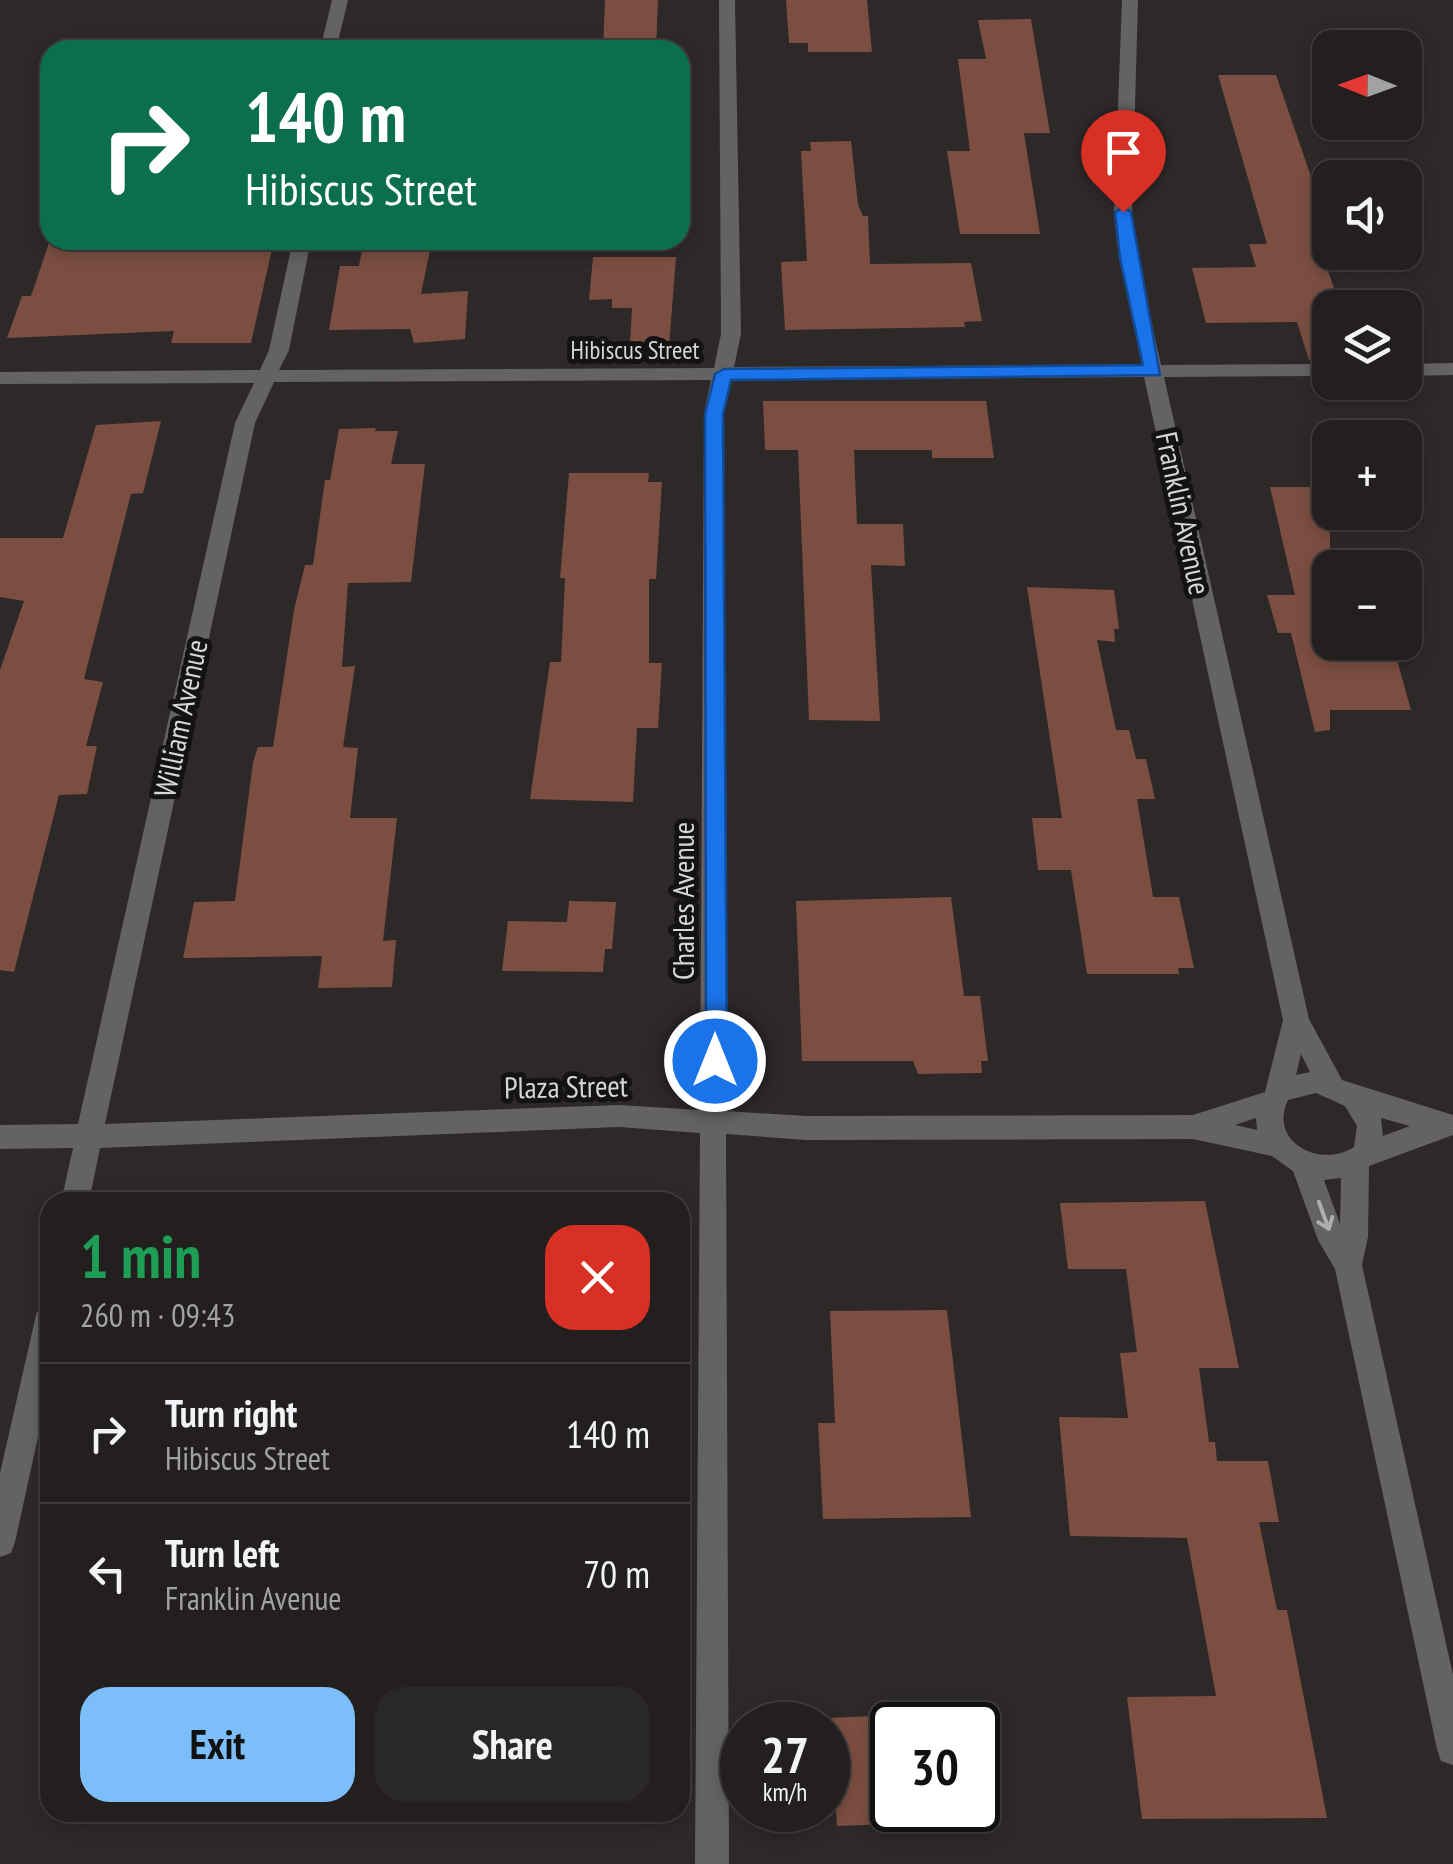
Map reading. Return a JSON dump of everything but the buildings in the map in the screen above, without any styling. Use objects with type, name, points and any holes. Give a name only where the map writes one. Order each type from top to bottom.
[{"type":"street","points":[[330,40],[340,0]]},
{"type":"street","name":"Charles Avenue","points":[[712,1864],[714,414],[731,334],[727,0]]},
{"type":"street","name":"Franklin Avenue","points":[[1130,0],[1124,236],[1296,1020],[1343,1091]]},
{"type":"street","name":"William Avenue","points":[[77,1192],[245,423],[279,350],[300,250]]},
{"type":"street","points":[[1422,370],[1453,369]]},
{"type":"street","name":"Hibiscus Street","points":[[0,378],[1312,370]]},
{"type":"street","name":"Franklin Avenue","points":[[1275,1096],[1296,1020]]},
{"type":"street","points":[[1303,1082],[1448,1125],[1340,1169],[1304,1165],[1278,1146],[1268,1122],[1275,1096],[1303,1082]]},
{"type":"street","points":[[1343,1091],[1371,1125],[1361,1158],[1348,1266]]},
{"type":"street","name":"Plaza Street","points":[[1194,1126],[1275,1096]]},
{"type":"street","name":"Plaza Street","points":[[0,1137],[600,1116],[715,1124],[1194,1126],[1278,1146]]},
{"type":"street","points":[[1304,1165],[1332,1240],[1348,1266],[1453,1748]]},
{"type":"street","points":[[0,1542],[40,1360]]},
{"type":"route","points":[[715,1061],[714,414],[724,374],[1153,371],[1128,258],[1123,212]]}]
